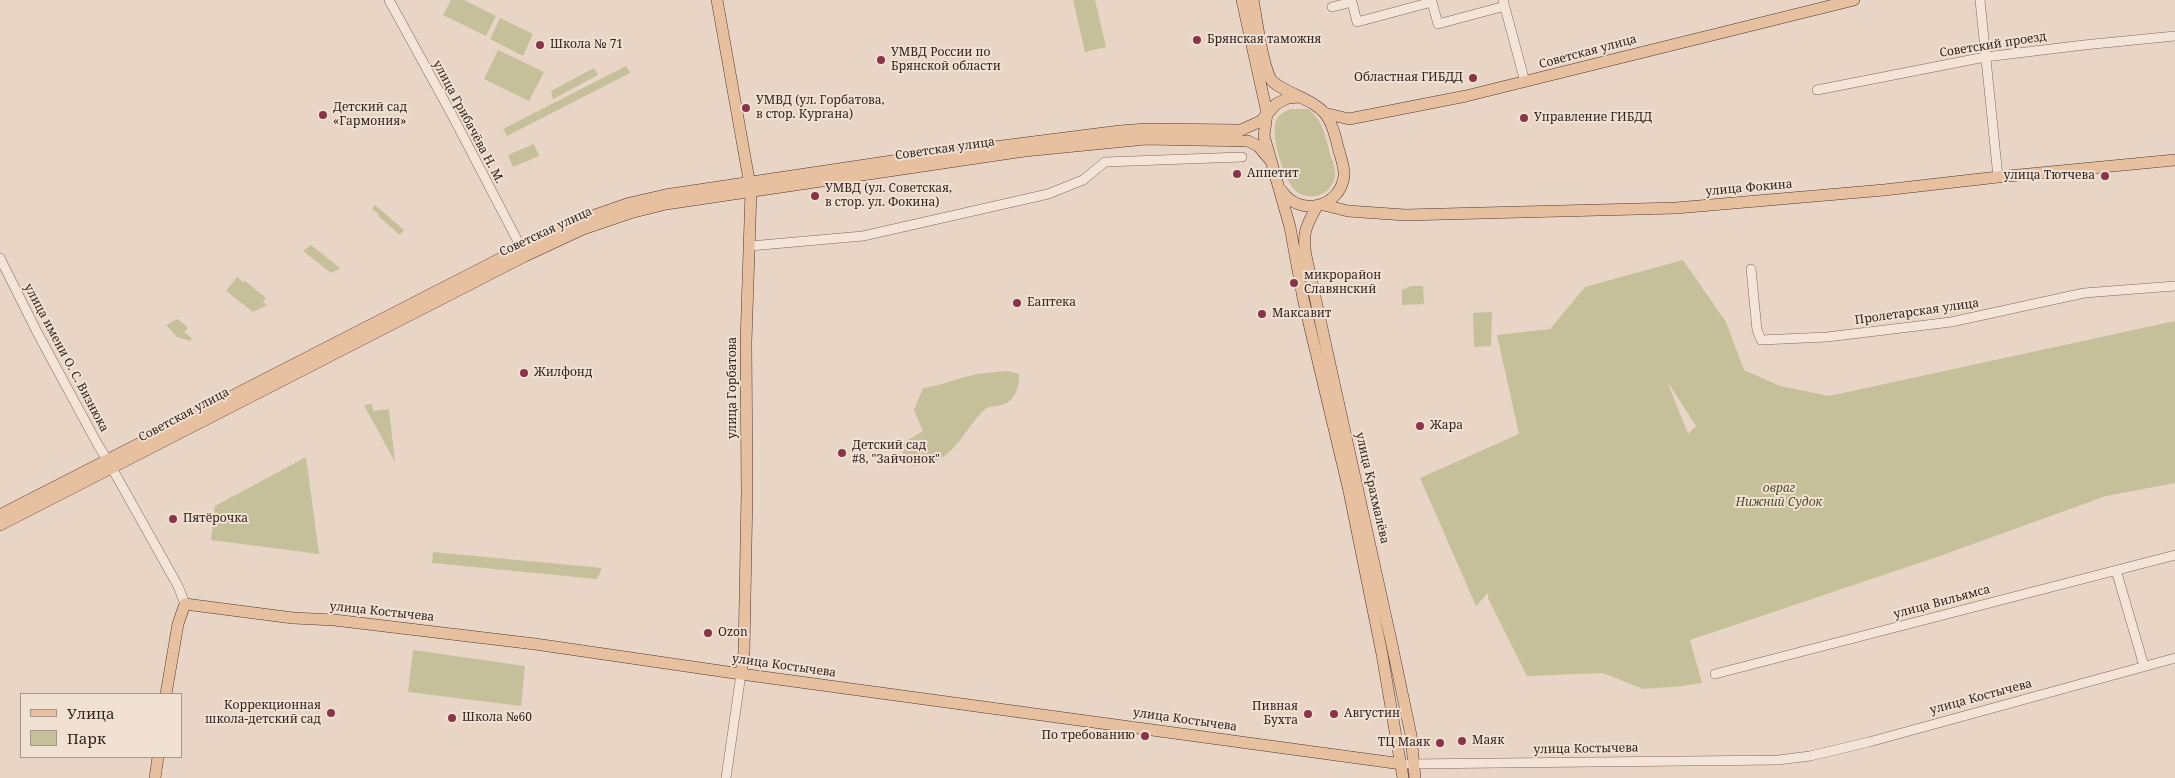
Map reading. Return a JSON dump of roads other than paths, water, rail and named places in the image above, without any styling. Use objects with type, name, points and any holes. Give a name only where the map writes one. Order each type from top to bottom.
[{"type":"main road","name":"улица Горбатова","points":[[717,0],[749,186],[750,246],[746,342],[747,492],[744,652],[740,674]]},
{"type":"main road","points":[[1242,0],[1267,113],[1264,136],[1279,188],[1284,195],[1296,204],[1307,207],[1320,205],[1337,193],[1344,177],[1336,136],[1328,114],[1320,107],[1273,82],[1267,69],[1253,0]]},
{"type":"main road","name":"Советская улица","points":[[1328,114],[1349,119],[1525,82],[1638,52],[1781,20],[1854,0]]},
{"type":"main road","points":[[1267,113],[1276,104],[1288,98],[1299,97]]},
{"type":"main road","name":"Советская улица","points":[[0,525],[110,464],[523,252],[630,213],[749,186],[1024,142],[1146,129],[1241,130],[1254,126],[1267,113]]},
{"type":"main road","name":"Советская улица","points":[[749,186],[1129,140],[1248,141],[1258,146],[1272,161]]},
{"type":"main road","name":"улица Фокина","points":[[1320,205],[1348,211],[1405,215],[1676,208],[1884,190],[2175,160]]},
{"type":"main road","name":"улица Крахмалёва","points":[[1279,188],[1349,491],[1408,764],[1415,778]]},
{"type":"main road","name":"улица Крахмалёва","points":[[1320,205],[1305,230],[1303,239],[1410,735],[1408,764],[1403,778]]},
{"type":"main road","name":"Советская улица","points":[[0,515],[110,464]]},
{"type":"main road","points":[[166,693],[178,624],[185,604]]},
{"type":"main road","name":"улица Костычева","points":[[185,604],[293,618],[334,620],[408,628],[610,654],[740,674],[1408,764]]},
{"type":"main road","points":[[155,778],[158,758]]},
{"type":"street","name":"улица Грибачёва Н. М.","points":[[389,0],[451,113],[523,252]]},
{"type":"street","points":[[1980,0],[1998,177]]},
{"type":"street","points":[[1332,7],[1352,2],[1357,22],[1432,2],[1438,24],[1504,3],[1525,82]]},
{"type":"street","name":"Советский проезд","points":[[1817,90],[1985,57],[2175,36]]},
{"type":"street","points":[[750,246],[863,236],[1048,194],[1083,180],[1105,162],[1242,157]]},
{"type":"street","name":"улица имени О. С. Визнюка","points":[[0,258],[38,334],[178,586],[185,604]]},
{"type":"street","name":"Пролетарская улица","points":[[1751,269],[1757,330],[1761,340],[1827,337],[1951,322],[2084,293],[2175,286]]},
{"type":"street","name":"улица Вильямса","points":[[1715,674],[2175,555]]},
{"type":"street","points":[[2116,570],[2144,666]]},
{"type":"street","name":"улица Костычева","points":[[1408,764],[1778,760],[1810,756],[1869,742],[2175,658]]},
{"type":"street","name":"улица Горбатова","points":[[726,778],[740,674]]},
{"type":"place","name":"Брянская таможня","points":[[1197,40]]},
{"type":"place","name":"Школа № 71","points":[[540,45]]},
{"type":"place","name":"УМВД России по Брянской области","points":[[881,60]]},
{"type":"place","name":"Областная ГИБДД","points":[[1473,78]]},
{"type":"place","name":"УМВД (ул. Горбатова, в стор. Кургана)","points":[[746,108]]},
{"type":"place","name":"Детский сад «Гармония»","points":[[323,115]]},
{"type":"place","name":"Управление ГИБДД","points":[[1524,118]]},
{"type":"place","name":"Аппетит","points":[[1237,174]]},
{"type":"place","name":"улица Тютчева","points":[[2105,176]]},
{"type":"place","name":"УМВД (ул. Советская, в стор. ул. Фокина)","points":[[815,196]]},
{"type":"place","name":"микрорайон Славянский","points":[[1294,283]]},
{"type":"place","name":"Еаптека","points":[[1017,303]]},
{"type":"place","name":"Максавит","points":[[1262,314]]},
{"type":"place","name":"Жилфонд","points":[[524,373]]},
{"type":"place","name":"Жара","points":[[1420,426]]},
{"type":"place","name":"Детский сад #8, \"Зайчонок\"","points":[[842,453]]},
{"type":"place","name":"Пятёрочка","points":[[173,519]]},
{"type":"place","name":"Ozon","points":[[708,633]]},
{"type":"place","name":"Коррекционная школа-детский сад","points":[[331,713]]},
{"type":"place","name":"Пивная Бухта","points":[[1308,714]]},
{"type":"place","name":"Августин","points":[[1334,714]]},
{"type":"place","name":"Школа №60","points":[[452,718]]},
{"type":"place","name":"По требованию","points":[[1145,736]]},
{"type":"place","name":"Маяк","points":[[1462,741]]},
{"type":"place","name":"ТЦ Маяк","points":[[1440,743]]},
{"type":"park label","name":"овраг Нижний Судок","points":[[1779,496]]}]
